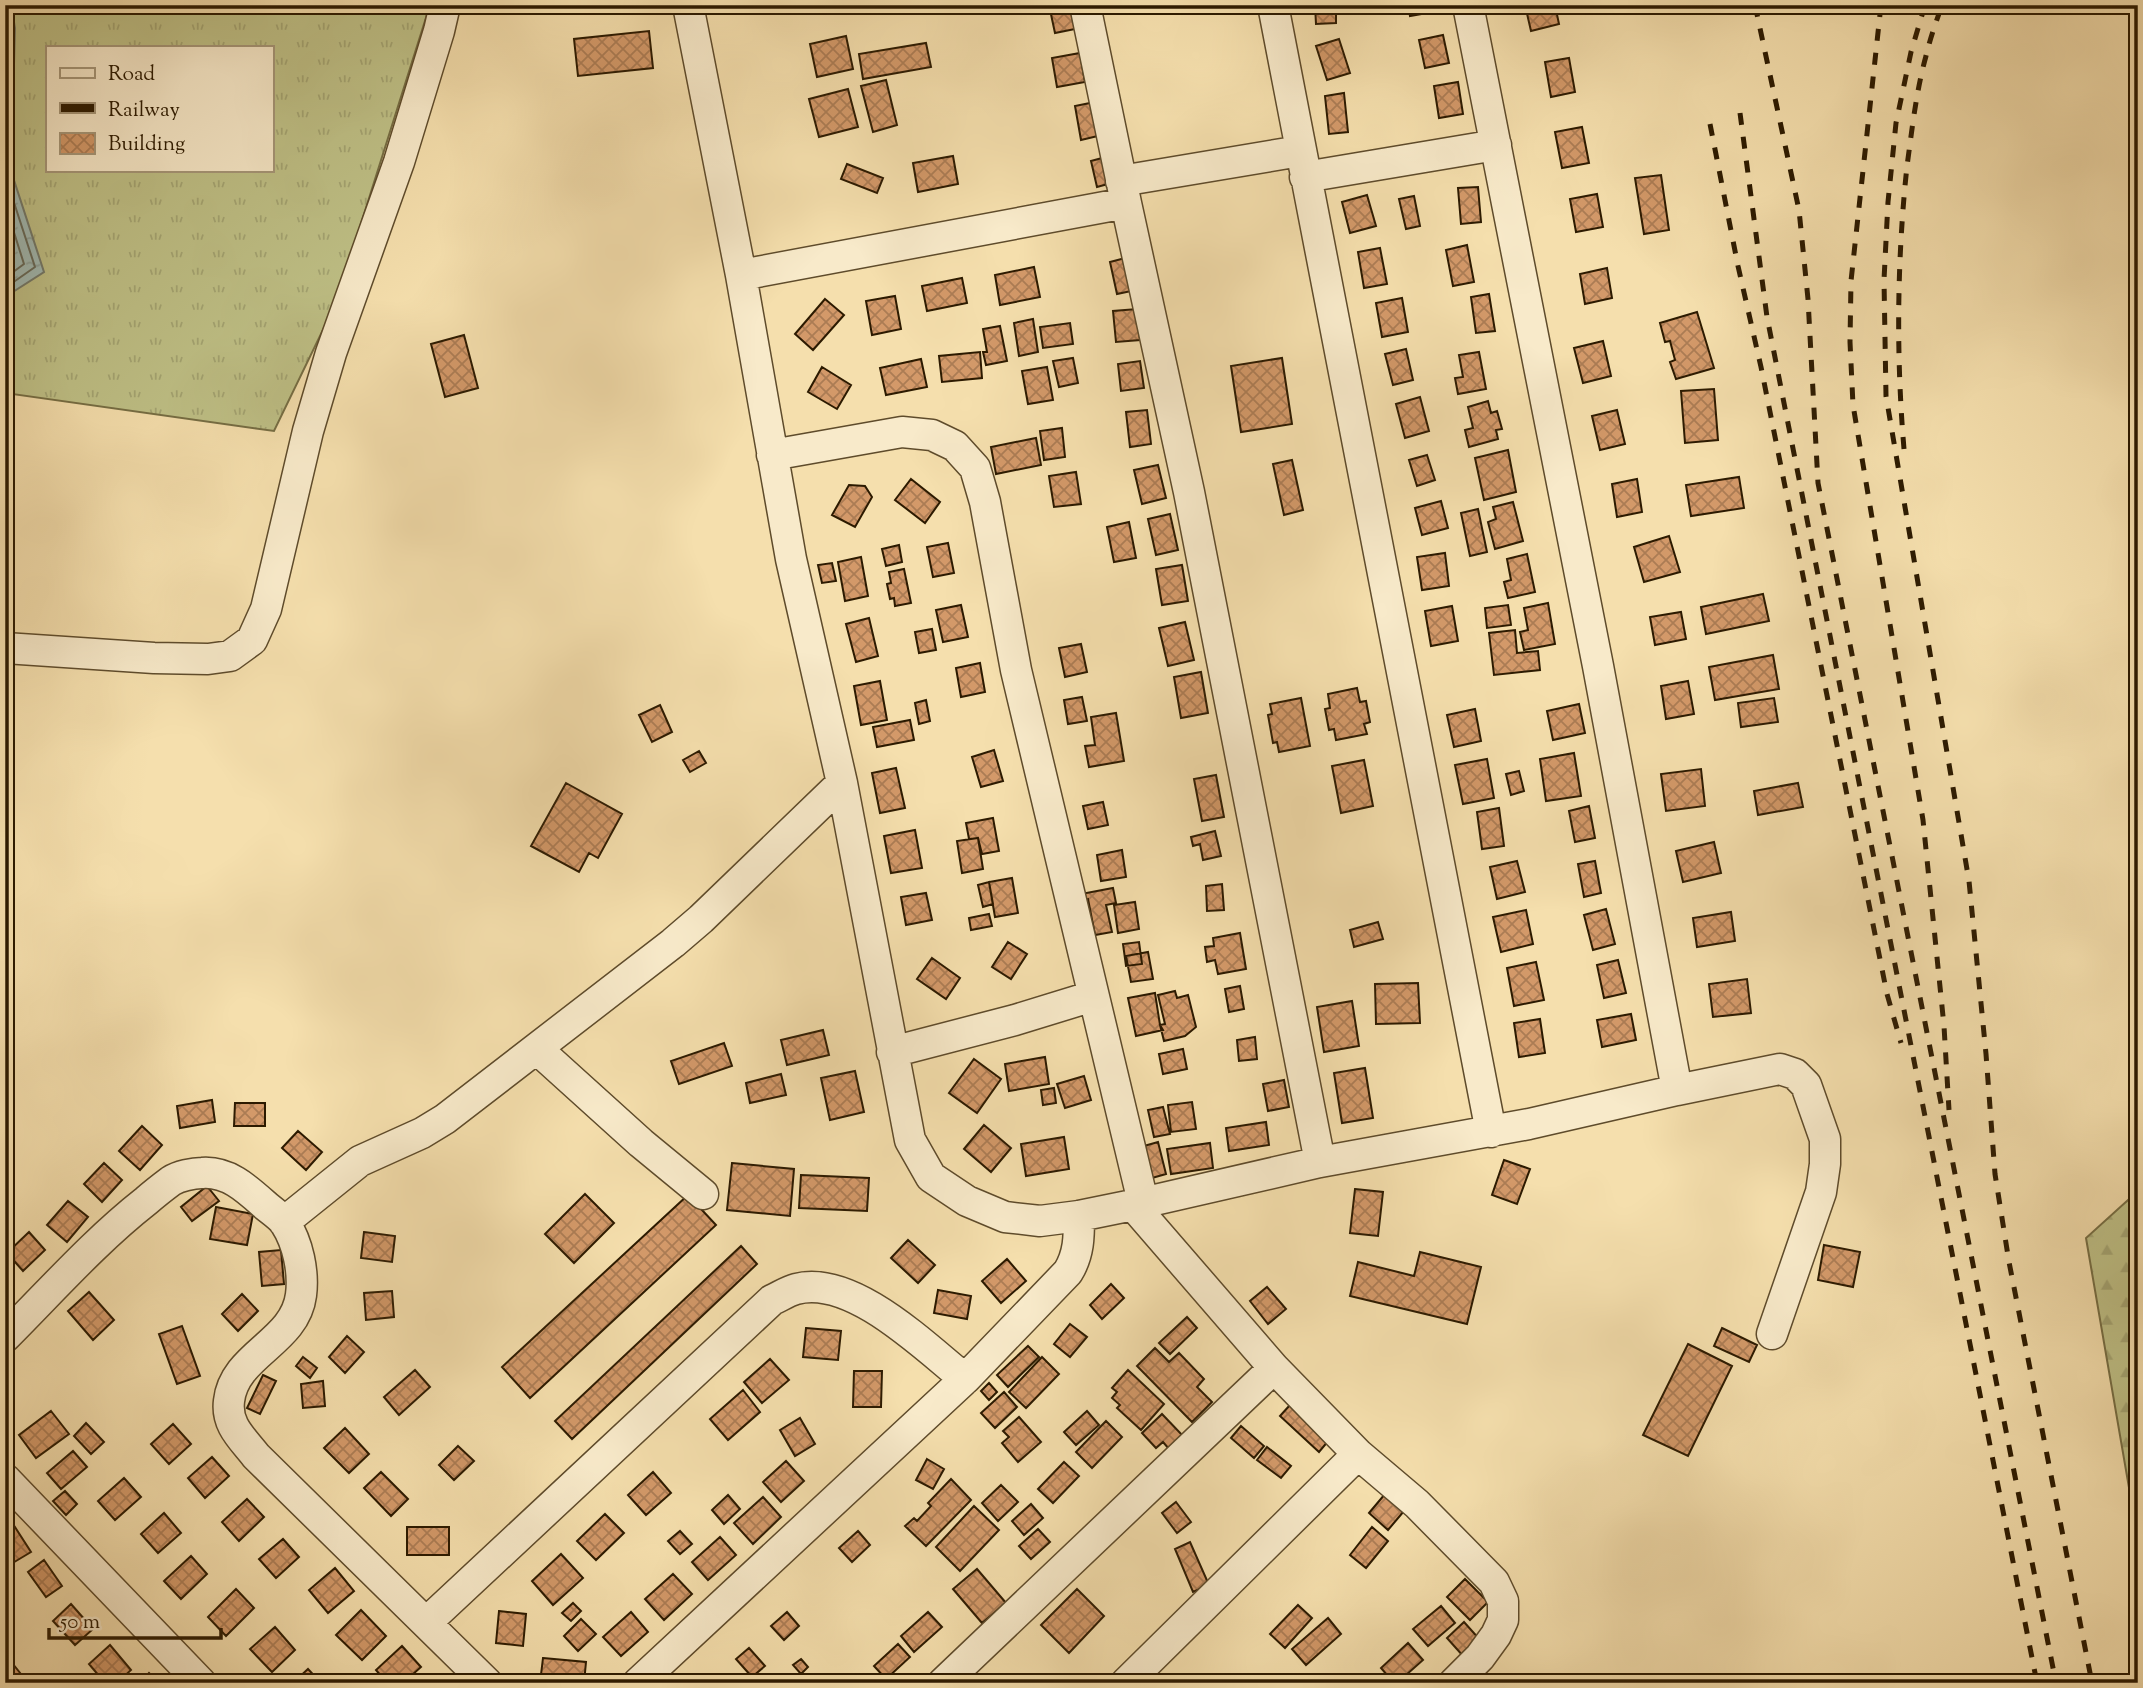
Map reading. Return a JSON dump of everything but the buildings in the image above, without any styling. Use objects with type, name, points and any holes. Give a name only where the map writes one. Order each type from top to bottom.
[{"type":"street","points":[[5,648],[208,659],[230,656],[252,640],[266,609],[308,431],[331,353],[399,162],[445,5]]},
{"type":"street","points":[[688,5],[808,641],[842,783],[910,1140],[931,1177],[967,1201],[1005,1217],[1040,1221],[1079,1216],[1320,1163],[1491,1132],[1780,1069],[1795,1074],[1805,1085],[1825,1139],[1825,1164],[1821,1192],[1772,1334]]},
{"type":"street","points":[[1085,5],[1192,506],[1320,1163]]},
{"type":"street","points":[[1273,5],[1491,1132]]},
{"type":"street","points":[[1468,5],[1598,666],[1677,1090]]},
{"type":"street","points":[[741,275],[1123,192],[1303,164],[1496,145]]},
{"type":"street","points":[[772,455],[902,432],[932,435],[956,446],[975,468],[985,502],[1016,670],[1093,996],[1138,1203],[1274,1368],[1357,1454],[1416,1504],[1494,1581],[1503,1601],[1503,1619],[1496,1636],[1480,1657],[1454,1683]]},
{"type":"street","points":[[284,1222],[360,1161],[422,1133],[445,1119],[537,1049],[701,919],[842,783]]},
{"type":"street","points":[[892,1052],[1015,1020],[1093,996]]},
{"type":"street","points":[[537,1049],[641,1143],[703,1194]]},
{"type":"street","points":[[5,1337],[117,1224],[173,1179],[200,1172],[219,1174],[240,1184],[284,1222],[296,1244],[301,1270],[301,1296],[294,1318],[284,1332],[245,1366],[232,1383],[228,1403],[230,1423],[256,1456],[487,1683]]},
{"type":"street","points":[[638,1683],[965,1379],[1068,1272],[1079,1245],[1079,1216]]},
{"type":"street","points":[[427,1622],[772,1300],[797,1289],[827,1288],[852,1296],[882,1312],[965,1379]]},
{"type":"street","points":[[943,1683],[1274,1368]]},
{"type":"street","points":[[1126,1683],[1357,1454]]},
{"type":"street","points":[[5,1479],[201,1683]]},
{"type":"green space","points":[[5,5],[430,5],[336,303],[274,431],[5,393]]},
{"type":"green space","points":[[2138,1191],[2138,1540],[2086,1238]]},
{"type":"water","points":[[5,5],[11,5],[15,28],[11,171],[44,272],[5,297]]},
{"type":"railway","points":[[1755,5],[1799,210],[1808,299],[1818,483],[2056,1683]]},
{"type":"railway","points":[[1881,5],[1851,281],[1853,405],[1923,820],[1944,1026],[1949,1110]]},
{"type":"railway","points":[[1925,5],[1911,52],[1896,123],[1888,202],[1884,280],[1886,396],[1969,881],[1995,1174],[2009,1262],[2092,1683]]},
{"type":"railway","points":[[1904,449],[1899,343],[1904,201],[1920,83],[1929,43],[1942,5]]},
{"type":"railway","points":[[1740,113],[1767,317],[2037,1683]]},
{"type":"railway","points":[[1710,124],[1887,994],[1901,1043]]}]
